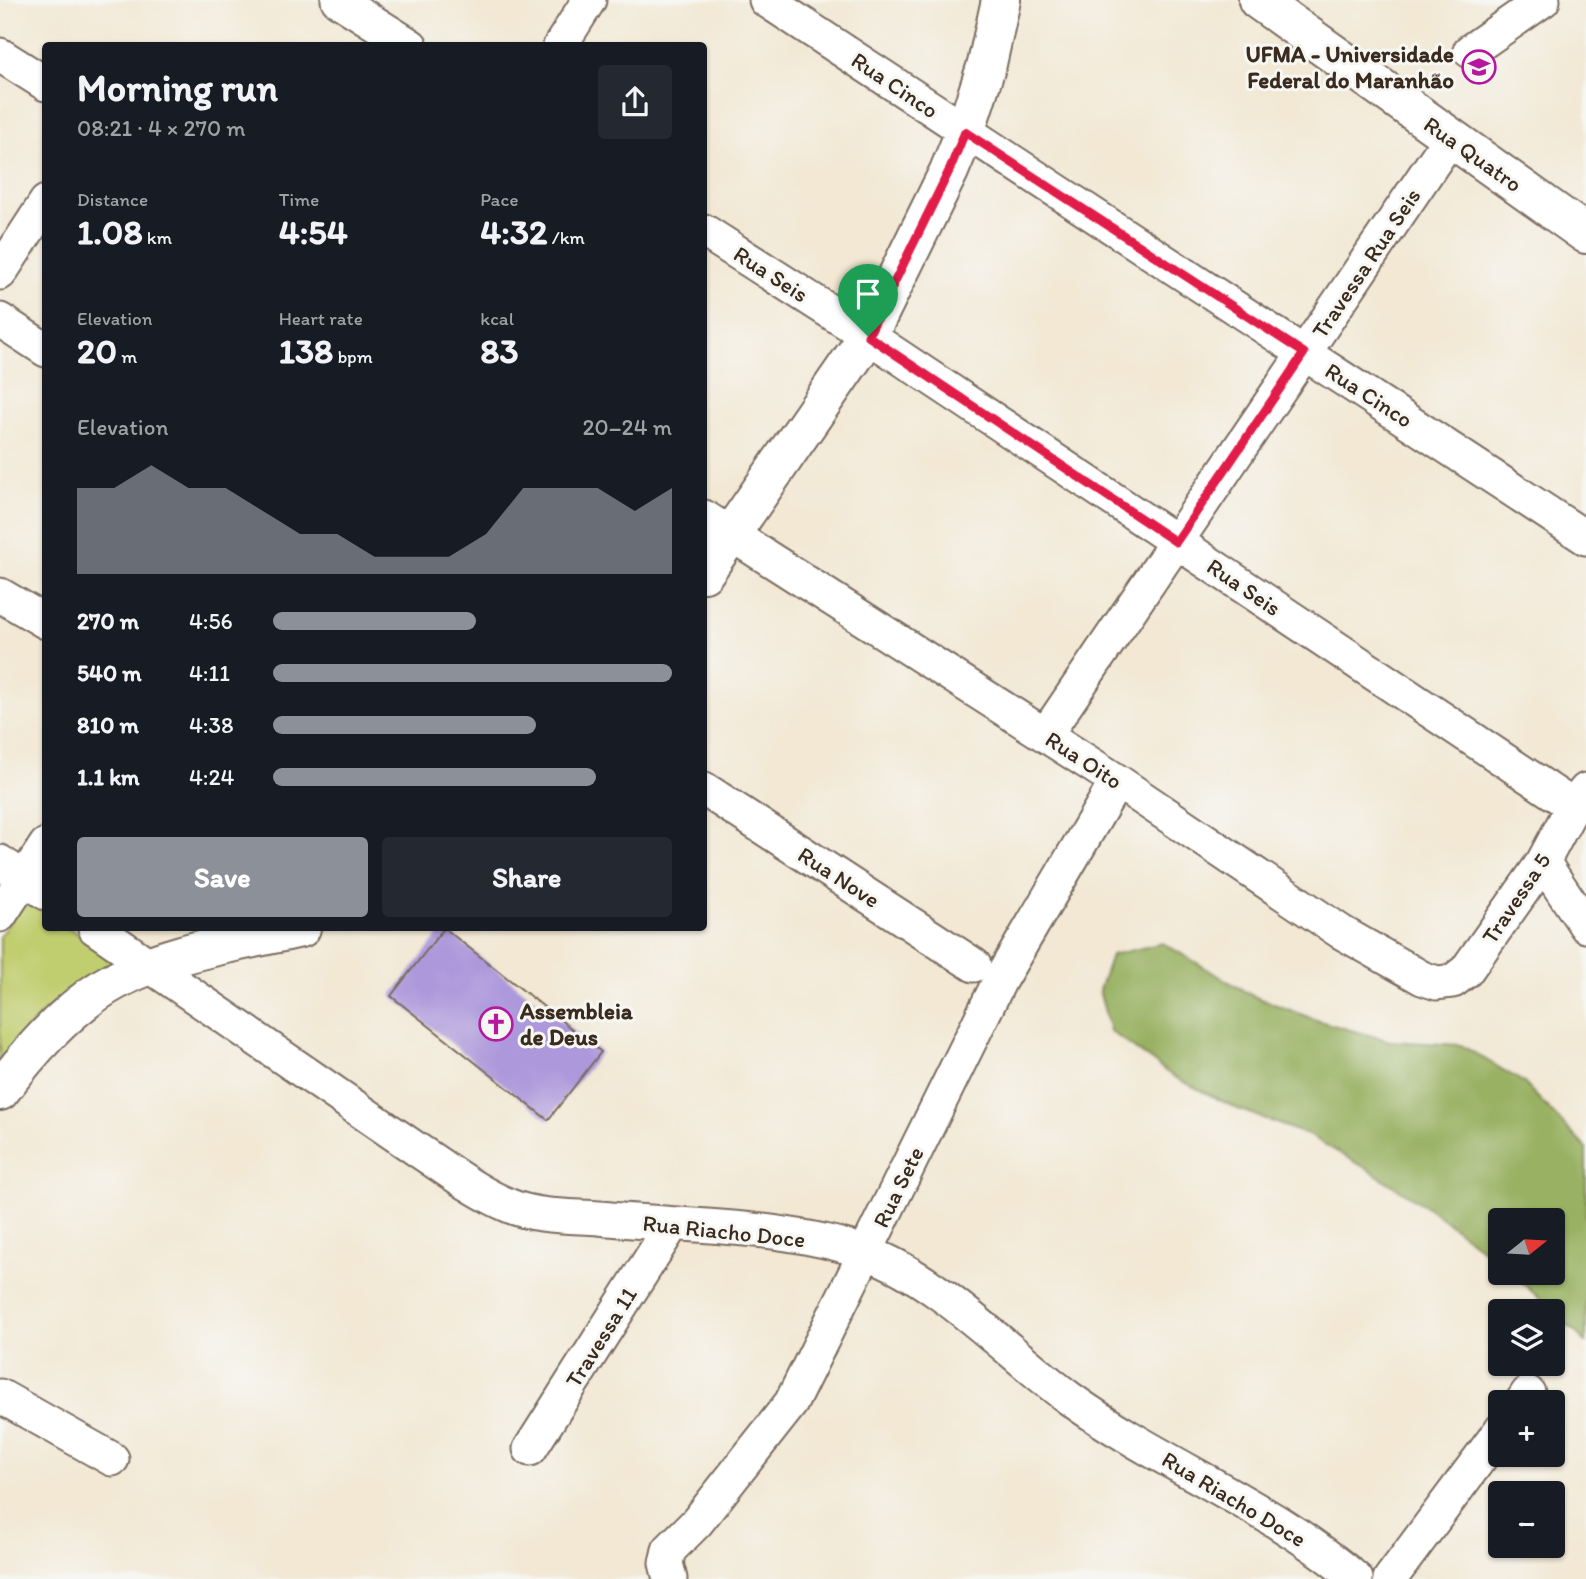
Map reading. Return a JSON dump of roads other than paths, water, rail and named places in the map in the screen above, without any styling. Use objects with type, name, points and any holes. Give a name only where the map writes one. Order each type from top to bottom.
[{"type":"main road","points":[[707,561],[716,525],[868,336],[949,171],[965,132],[986,64],[1001,0]]},
{"type":"main road","name":"Rua Quatro","points":[[1258,0],[1586,234]]},
{"type":"main road","points":[[0,1091],[43,1038],[106,986],[149,965],[289,931]]},
{"type":"street","points":[[338,0],[405,42]]},
{"type":"street","points":[[563,42],[589,0]]},
{"type":"street","name":"Rua Cinco","points":[[766,0],[1586,538]]},
{"type":"street","points":[[1470,51],[1543,0]]},
{"type":"street","points":[[0,55],[42,81]]},
{"type":"street","name":"Travessa Rua Seis","points":[[1045,734],[1450,138]]},
{"type":"street","points":[[0,273],[42,208]]},
{"type":"street","name":"Rua Seis","points":[[707,233],[868,336],[1176,542],[1579,798]]},
{"type":"street","points":[[0,320],[42,347]]},
{"type":"street","name":"Rua Oito","points":[[716,525],[1118,781],[1341,932],[1422,978],[1437,983],[1453,981],[1466,971]]},
{"type":"street","points":[[0,594],[42,620]]},
{"type":"street","name":"Rua Sete","points":[[670,1579],[666,1563],[670,1550],[696,1522],[791,1403],[1000,981],[1118,781]]},
{"type":"street","name":"Rua Nove","points":[[707,791],[974,965]]},
{"type":"street","name":"Travessa 5","points":[[1466,971],[1543,862],[1579,798]]},
{"type":"street","points":[[0,915],[42,851]]},
{"type":"street","points":[[1543,862],[1586,926]]},
{"type":"street","name":"Rua Riacho Doce","points":[[99,931],[440,1165],[512,1207],[672,1225],[769,1232],[866,1253],[901,1267],[1012,1349],[1069,1397],[1167,1460],[1319,1549],[1356,1579]]},
{"type":"street","name":"Travessa 11","points":[[530,1449],[672,1225]]},
{"type":"street","points":[[0,1396],[112,1459]]},
{"type":"street","points":[[1390,1579],[1488,1447]]},
{"type":"place","name":"UFMA - Universidade Federal do Maranhão","points":[[1479,67]]},
{"type":"place","name":"Assembleia de Deus","points":[[496,1024]]}]
